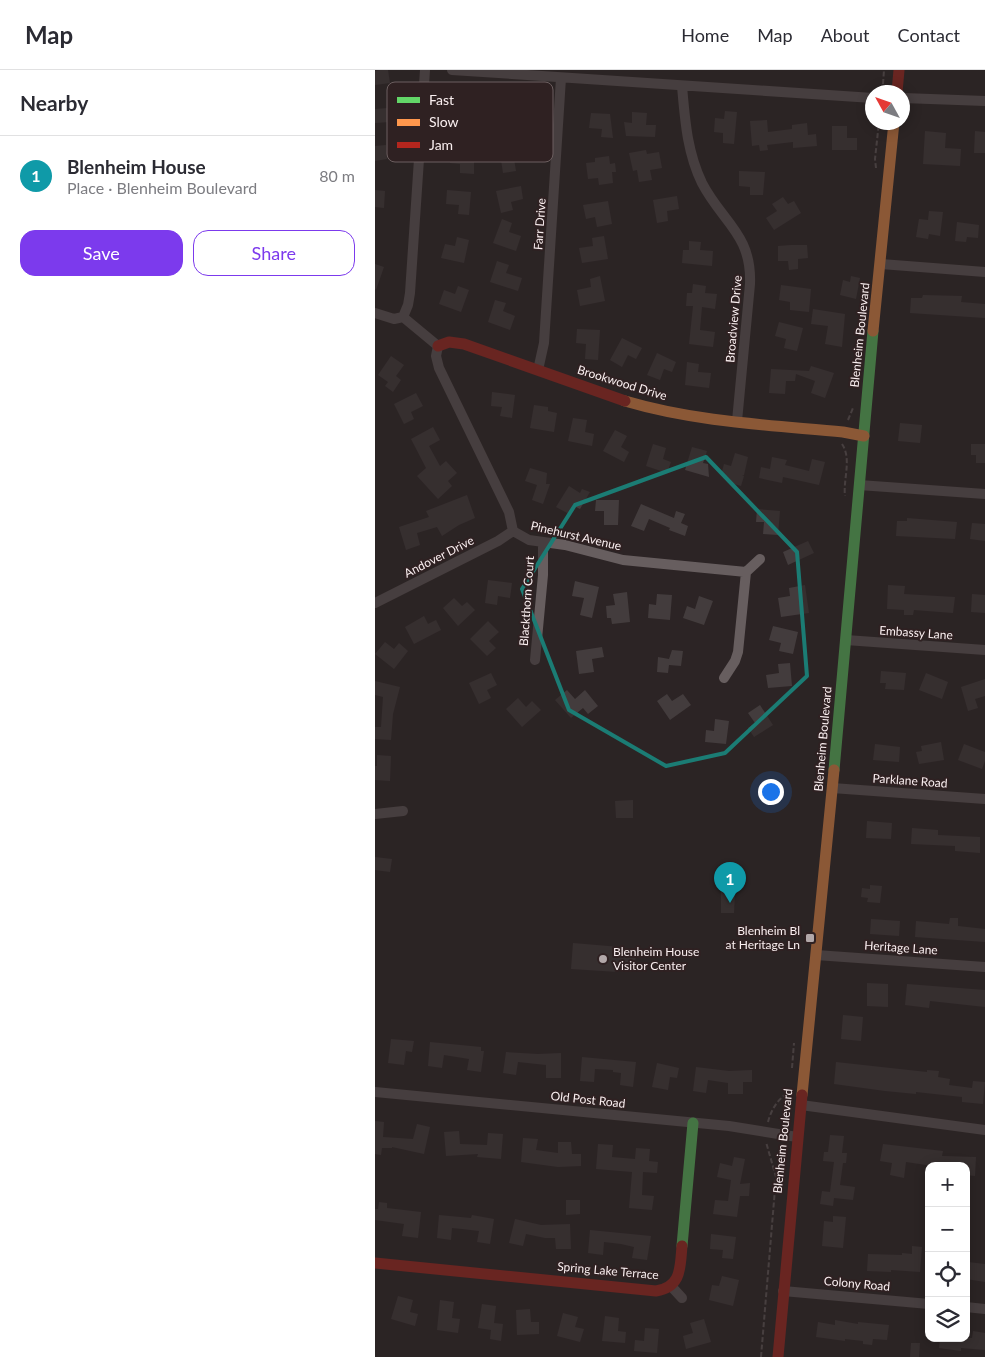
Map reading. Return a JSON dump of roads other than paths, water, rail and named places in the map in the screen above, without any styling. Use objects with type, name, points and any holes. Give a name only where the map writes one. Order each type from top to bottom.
[{"type":"main road","points":[[898,85],[899,70]]},
{"type":"main road","name":"Blenheim Boulevard","points":[[778,1357],[797,1137],[832,788],[893,130]]},
{"type":"main road","name":"Brookwood Drive","points":[[438,346],[449,342],[464,344],[617,398],[657,410],[702,418],[843,432],[864,436]]},
{"type":"main road","name":"Spring Lake Terrace","points":[[375,1263],[656,1291],[671,1286],[677,1280],[680,1270],[693,1123]]},
{"type":"street","points":[[425,70],[430,70]]},
{"type":"street","points":[[452,70],[865,97]]},
{"type":"street","name":"Farr Drive","points":[[538,370],[544,343],[561,78]]},
{"type":"street","name":"Broadview Drive","points":[[682,86],[685,128],[694,164],[713,200],[741,239],[750,264],[750,284],[737,421]]},
{"type":"street","points":[[910,98],[985,101]]},
{"type":"street","points":[[403,317],[410,293],[419,162]]},
{"type":"street","points":[[881,264],[985,272]]},
{"type":"street","points":[[375,313],[394,319],[403,317]]},
{"type":"street","points":[[403,317],[438,346]]},
{"type":"street","name":"Pinehurst Avenue","points":[[438,346],[436,356],[439,368],[509,512],[513,532],[529,540],[565,545],[623,560],[746,572]]},
{"type":"street","points":[[859,485],[985,494]]},
{"type":"street","name":"Andover Drive","points":[[375,603],[513,532]]},
{"type":"street","name":"Blackthorn Court","points":[[535,660],[543,575],[543,543]]},
{"type":"street","points":[[724,678],[735,661],[738,652],[746,572],[760,559]]},
{"type":"street","name":"Embassy Lane","points":[[846,640],[985,650]]},
{"type":"street","name":"Parklane Road","points":[[832,788],[985,800]]},
{"type":"street","points":[[375,814],[403,811]]},
{"type":"street","name":"Heritage Lane","points":[[816,955],[985,967]]},
{"type":"street","name":"Old Post Road","points":[[375,1092],[729,1126],[797,1137]]},
{"type":"street","points":[[801,1105],[985,1130]]},
{"type":"street","points":[[671,1286],[682,1298]]},
{"type":"street","name":"Colony Road","points":[[783,1291],[925,1304]]},
{"type":"street","points":[[970,1307],[985,1309]]},
{"type":"place","name":"Blenheim House","points":[[730,903]]},
{"type":"place","name":"Blenheim Bl at Heritage Ln","points":[[810,938]]},
{"type":"place","name":"Blenheim House Visitor Center","points":[[603,959]]}]
